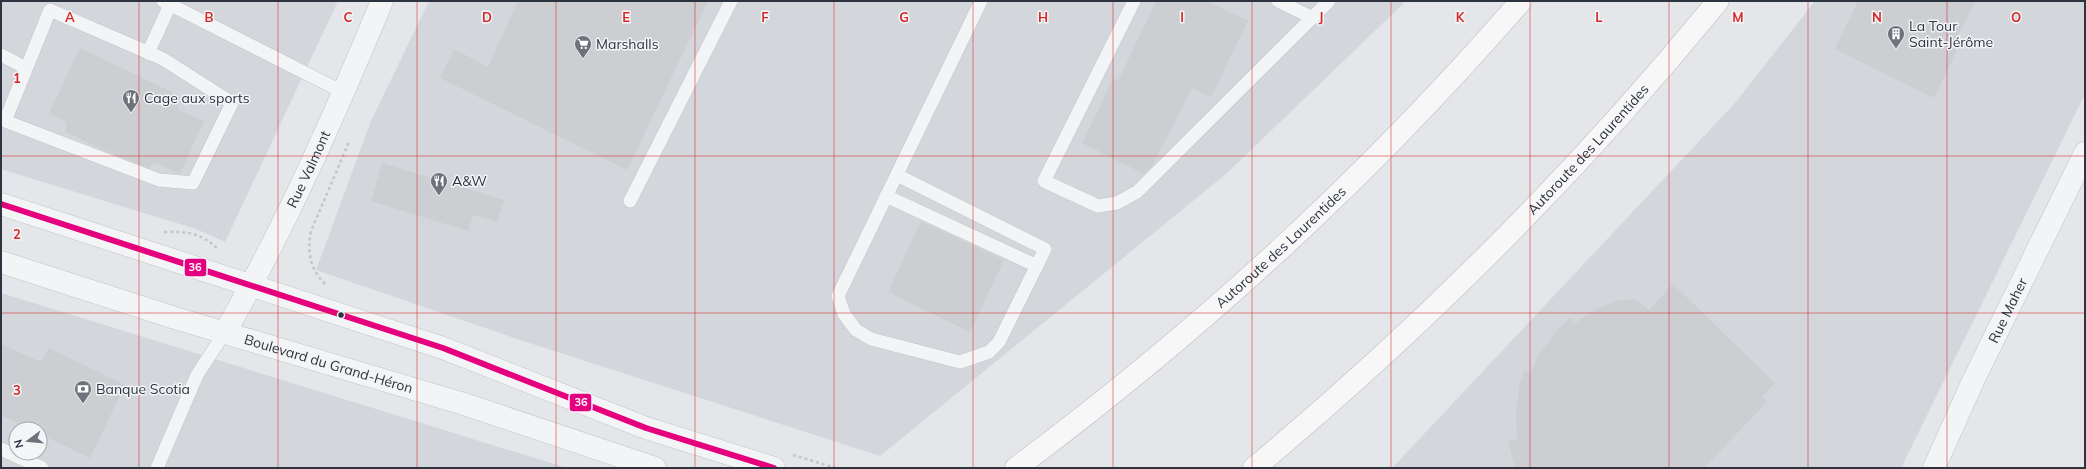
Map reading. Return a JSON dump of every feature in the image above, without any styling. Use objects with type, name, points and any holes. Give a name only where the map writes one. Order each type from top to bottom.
[{"type":"highway","name":"Autoroute des Laurentides","points":[[1016,468],[1085,417],[1213,310],[1264,264],[1390,143],[1468,61],[1521,1]]},
{"type":"highway","name":"Autoroute des Laurentides","points":[[1254,468],[1368,369],[1494,250],[1606,134],[1718,1]]},
{"type":"street","name":"Rue Valmont","points":[[225,332],[271,248],[343,92],[382,1]]},
{"type":"street","name":"Rue Maher","points":[[1934,468],[1970,388],[2085,154]]},
{"type":"street","points":[[1,204],[443,348],[646,428],[774,468]]},
{"type":"street","name":"Boulevard du Grand-Héron","points":[[1,262],[457,402],[655,468]]},
{"type":"lane","points":[[630,201],[731,1]]},
{"type":"lane","points":[[897,175],[1045,249],[999,342],[989,352],[960,362],[872,339],[856,330],[852,325],[844,314],[838,296],[981,1]]},
{"type":"lane","points":[[1134,1],[1044,181],[1098,206],[1117,203],[1137,192],[1329,1]]},
{"type":"lane","points":[[1278,1],[1313,18]]},
{"type":"lane","points":[[148,52],[166,3],[343,92]]},
{"type":"lane","points":[[50,10],[163,59],[232,103],[193,184],[159,180],[5,121],[26,68],[50,10]]},
{"type":"lane","points":[[1,55],[26,68]]},
{"type":"lane","points":[[886,196],[1037,266]]},
{"type":"lane","points":[[158,468],[197,375],[225,332]]},
{"type":"lane","points":[[1,449],[42,468]]},
{"type":"path","name":"Rue Valmont","points":[[315,282],[320,278],[311,264],[309,242],[311,231],[341,161]]},
{"type":"path","points":[[161,232],[185,231],[194,233],[210,242],[221,252]]},
{"type":"shaded area","points":[[1,1],[338,1],[225,242],[196,229],[1,169]]},
{"type":"shaded area","points":[[429,1],[1406,1],[1226,174],[880,456],[520,340],[316,270],[371,121]]},
{"type":"shaded area","points":[[1815,1],[2085,1],[2085,94],[1901,468],[1392,468],[1735,103]]},
{"type":"shaded area","points":[[1,293],[567,468],[1,468]]},
{"type":"building","points":[[518,1],[708,1],[627,170],[440,78],[454,49],[488,67]]},
{"type":"building","points":[[1156,1],[1207,1],[1248,21],[1211,97],[1192,88],[1153,164],[1144,174],[1082,143],[1113,79],[1118,81]]},
{"type":"building","name":"La Tour Saint-Jérôme","points":[[1858,1],[1975,1],[1952,48],[1957,50],[1934,98],[1835,49]]},
{"type":"building","points":[[80,48],[174,93],[179,110],[204,121],[180,174],[154,162],[149,168],[99,148],[66,132],[66,122],[49,113]]},
{"type":"building","points":[[382,163],[504,200],[497,222],[473,215],[468,231],[371,201]]},
{"type":"building","points":[[921,221],[1004,260],[970,332],[888,292]]},
{"type":"building","points":[[1673,284],[1775,383],[1762,397],[1767,402],[1704,468],[1515,468],[1508,441],[1517,440],[1516,411],[1520,383],[1524,371],[1531,373],[1538,356],[1559,328],[1570,318],[1575,323],[1598,308],[1620,300],[1635,299],[1649,310]]},
{"type":"building","points":[[1,344],[41,362],[49,348],[125,385],[90,458],[48,438],[48,421],[13,421],[1,415]]},
{"type":"transit line","name":"36","points":[[1,204],[443,348],[646,428],[774,468]]},
{"type":"place","name":"La Tour Saint-Jérôme","points":[[1896,49]]},
{"type":"place","name":"Marshalls","points":[[583,59]]},
{"type":"place","name":"Cage aux sports","points":[[131,113]]},
{"type":"place","name":"A&W","points":[[439,196]]},
{"type":"place","name":"Banque Scotia","points":[[83,404]]}]
